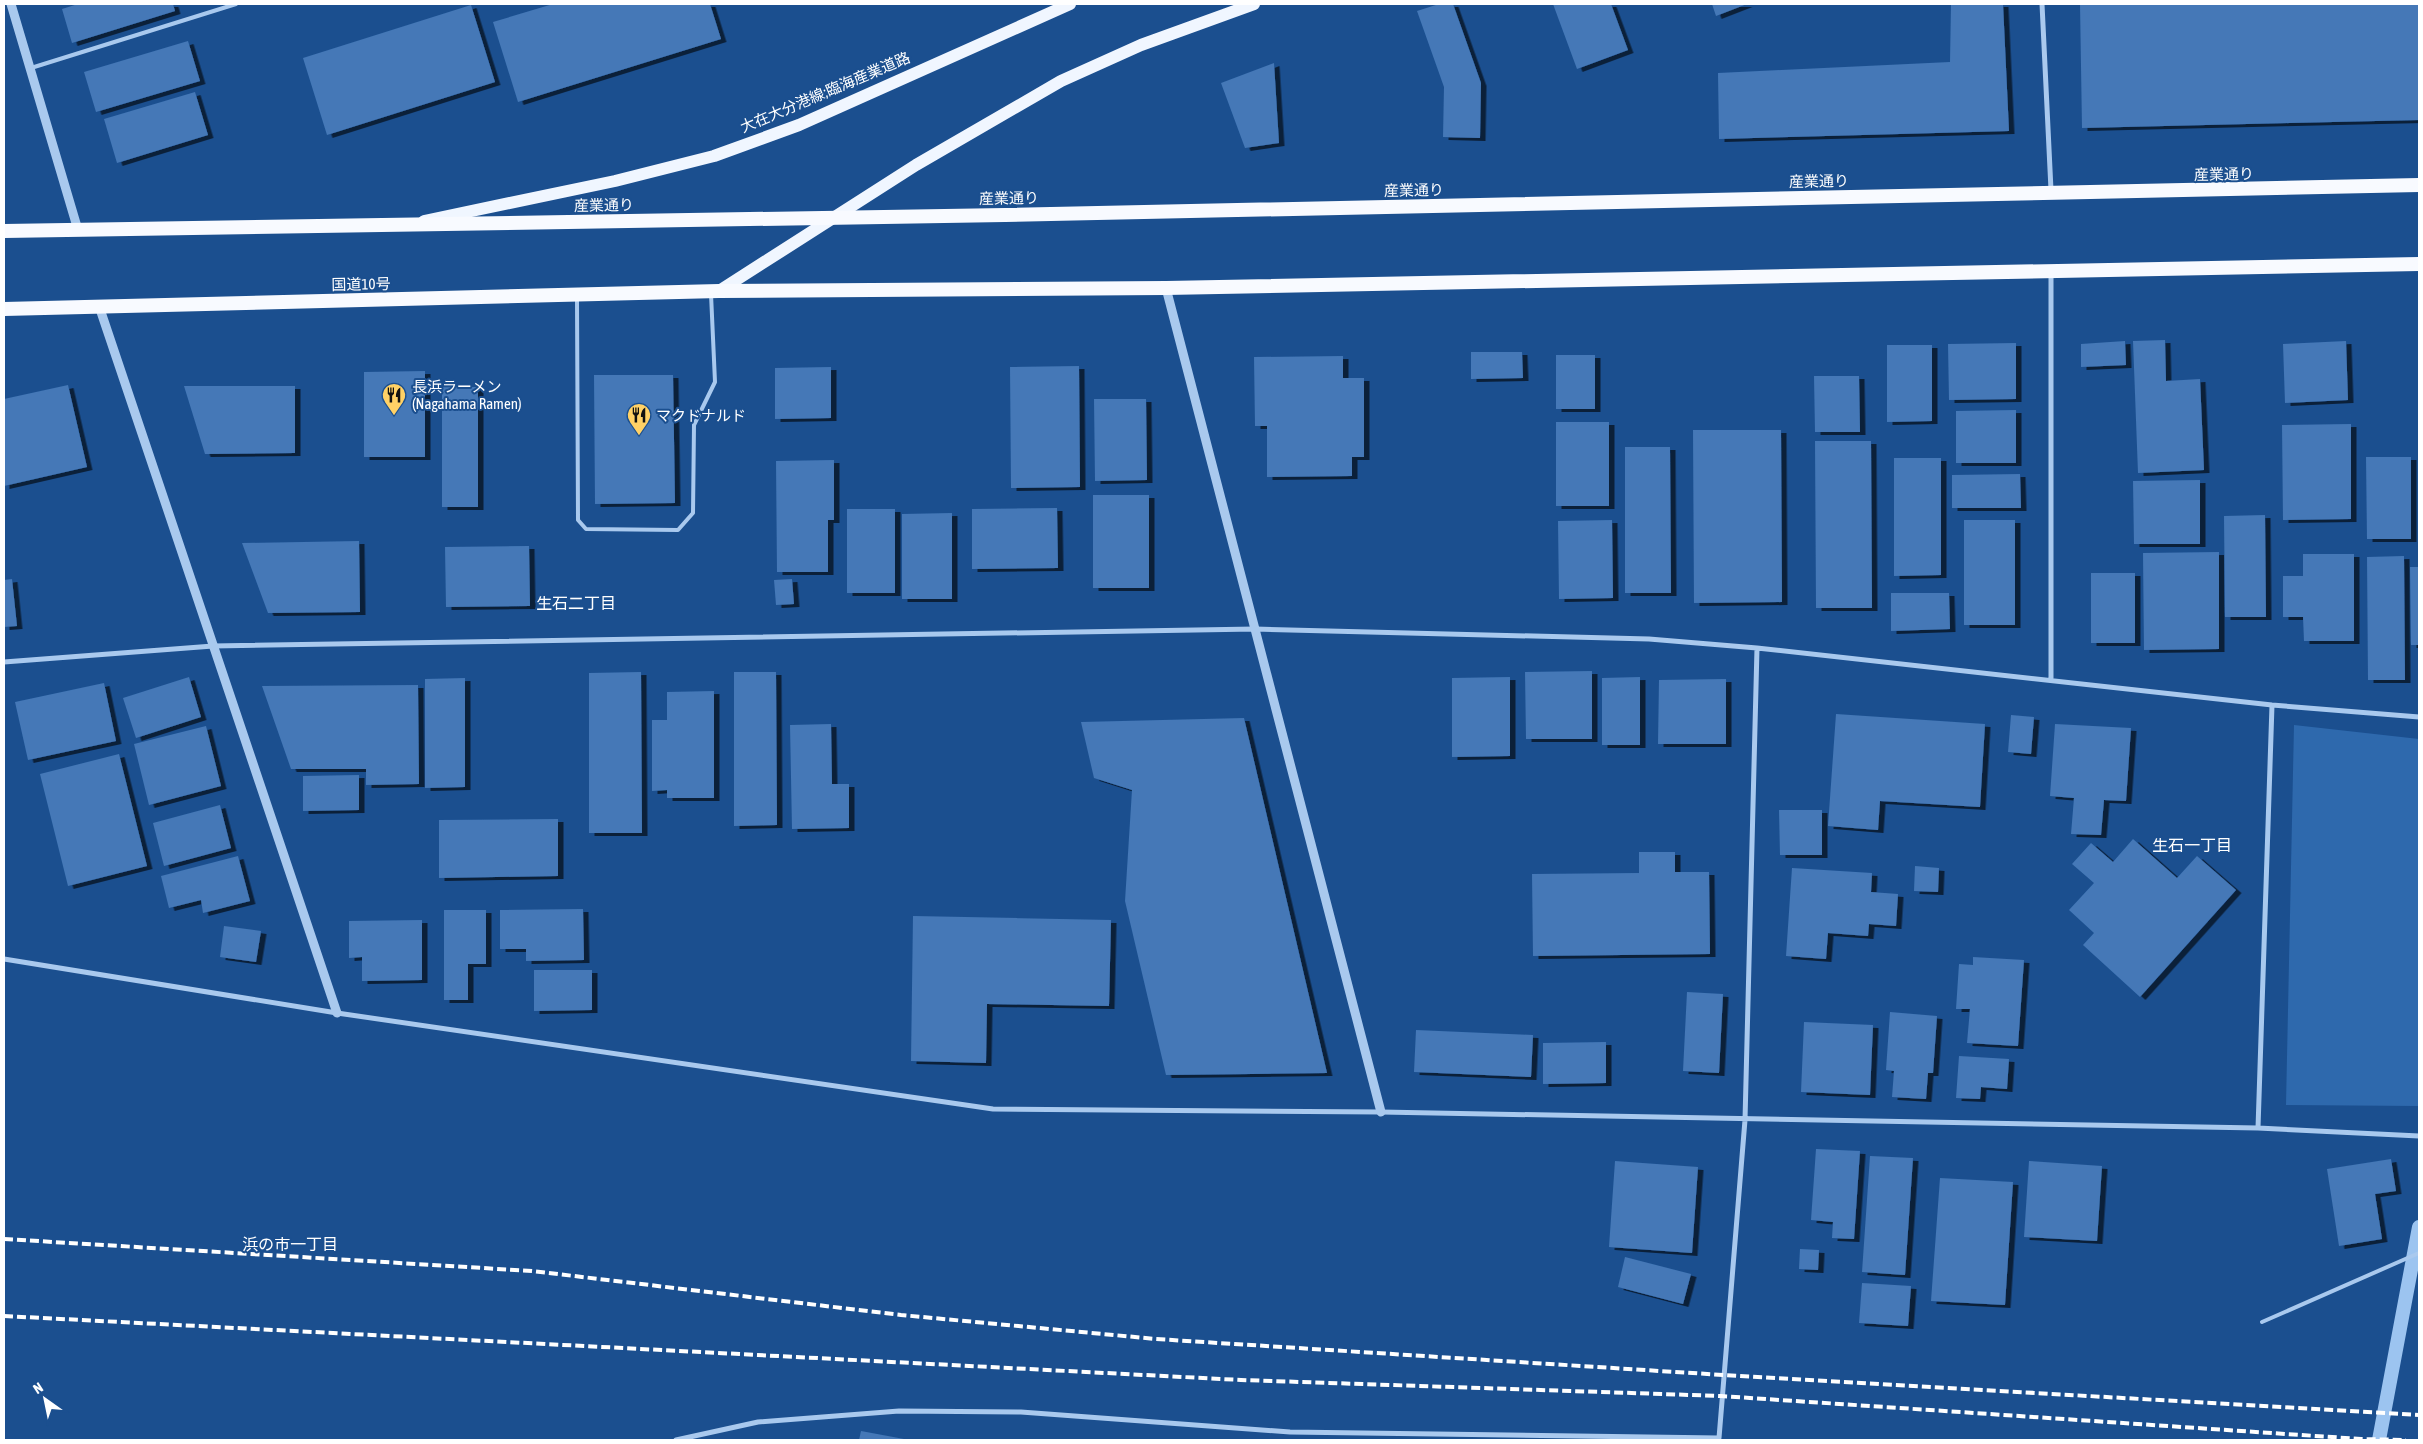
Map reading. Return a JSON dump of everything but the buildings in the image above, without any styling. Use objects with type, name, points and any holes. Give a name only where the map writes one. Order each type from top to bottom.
[{"type":"highway","name":"産業通り","points":[[409,224],[2052,194],[2419,185]]},
{"type":"highway","points":[[4,231],[409,224]]},
{"type":"highway","points":[[715,291],[1166,288],[2419,264]]},
{"type":"highway","name":"国道10号","points":[[4,309],[715,291]]},
{"type":"main road","name":"大在大分港線;臨海産業道路","points":[[409,224],[615,181],[714,156],[799,125],[1070,4]]},
{"type":"main road","points":[[715,291],[837,217],[966,134],[1061,81],[1141,45],[1254,4]]},
{"type":"street","points":[[11,4],[78,230]]},
{"type":"street","points":[[2042,4],[2052,194]]},
{"type":"street","points":[[2050,680],[2051,272]]},
{"type":"street","points":[[1166,288],[1381,1112]]},
{"type":"street","points":[[99,306],[337,1013]]},
{"type":"street","points":[[4,662],[213,646],[1255,629],[1649,639],[1757,648],[2272,705],[2419,717]]},
{"type":"street","points":[[676,1440],[758,1422],[898,1411],[1022,1412],[1290,1432],[1719,1438],[1744,1120],[1757,648]]},
{"type":"street","points":[[2258,1128],[2272,705]]},
{"type":"street","points":[[4,959],[337,1013],[993,1109],[1381,1112],[2258,1128],[2419,1136]]},
{"type":"lane","points":[[31,68],[236,4]]},
{"type":"lane","points":[[577,295],[578,520],[586,529],[678,530],[693,513],[694,425],[715,382],[715,291]]},
{"type":"lane","points":[[2262,1322],[2376,1274],[2419,1253]]},
{"type":"shaded area","points":[[2294,725],[2419,739],[2419,1106],[2286,1105]]},
{"type":"waterway","points":[[2379,1440],[2419,1227]]},
{"type":"railway","points":[[4,1239],[532,1271],[901,1315],[1156,1339],[1723,1375],[2419,1415]]},
{"type":"railway","points":[[4,1316],[1241,1380],[1721,1396],[2361,1439],[2406,1440]]},
{"type":"place","name":"長浜ラーメン (Nagahama Ramen)","points":[[394,416]]},
{"type":"place","name":"マクドナルド","points":[[639,436]]},
{"type":"district","name":"生石二丁目","points":[[576,603]]},
{"type":"district","name":"生石一丁目","points":[[2192,845]]},
{"type":"district","name":"浜の市一丁目","points":[[290,1244]]}]
